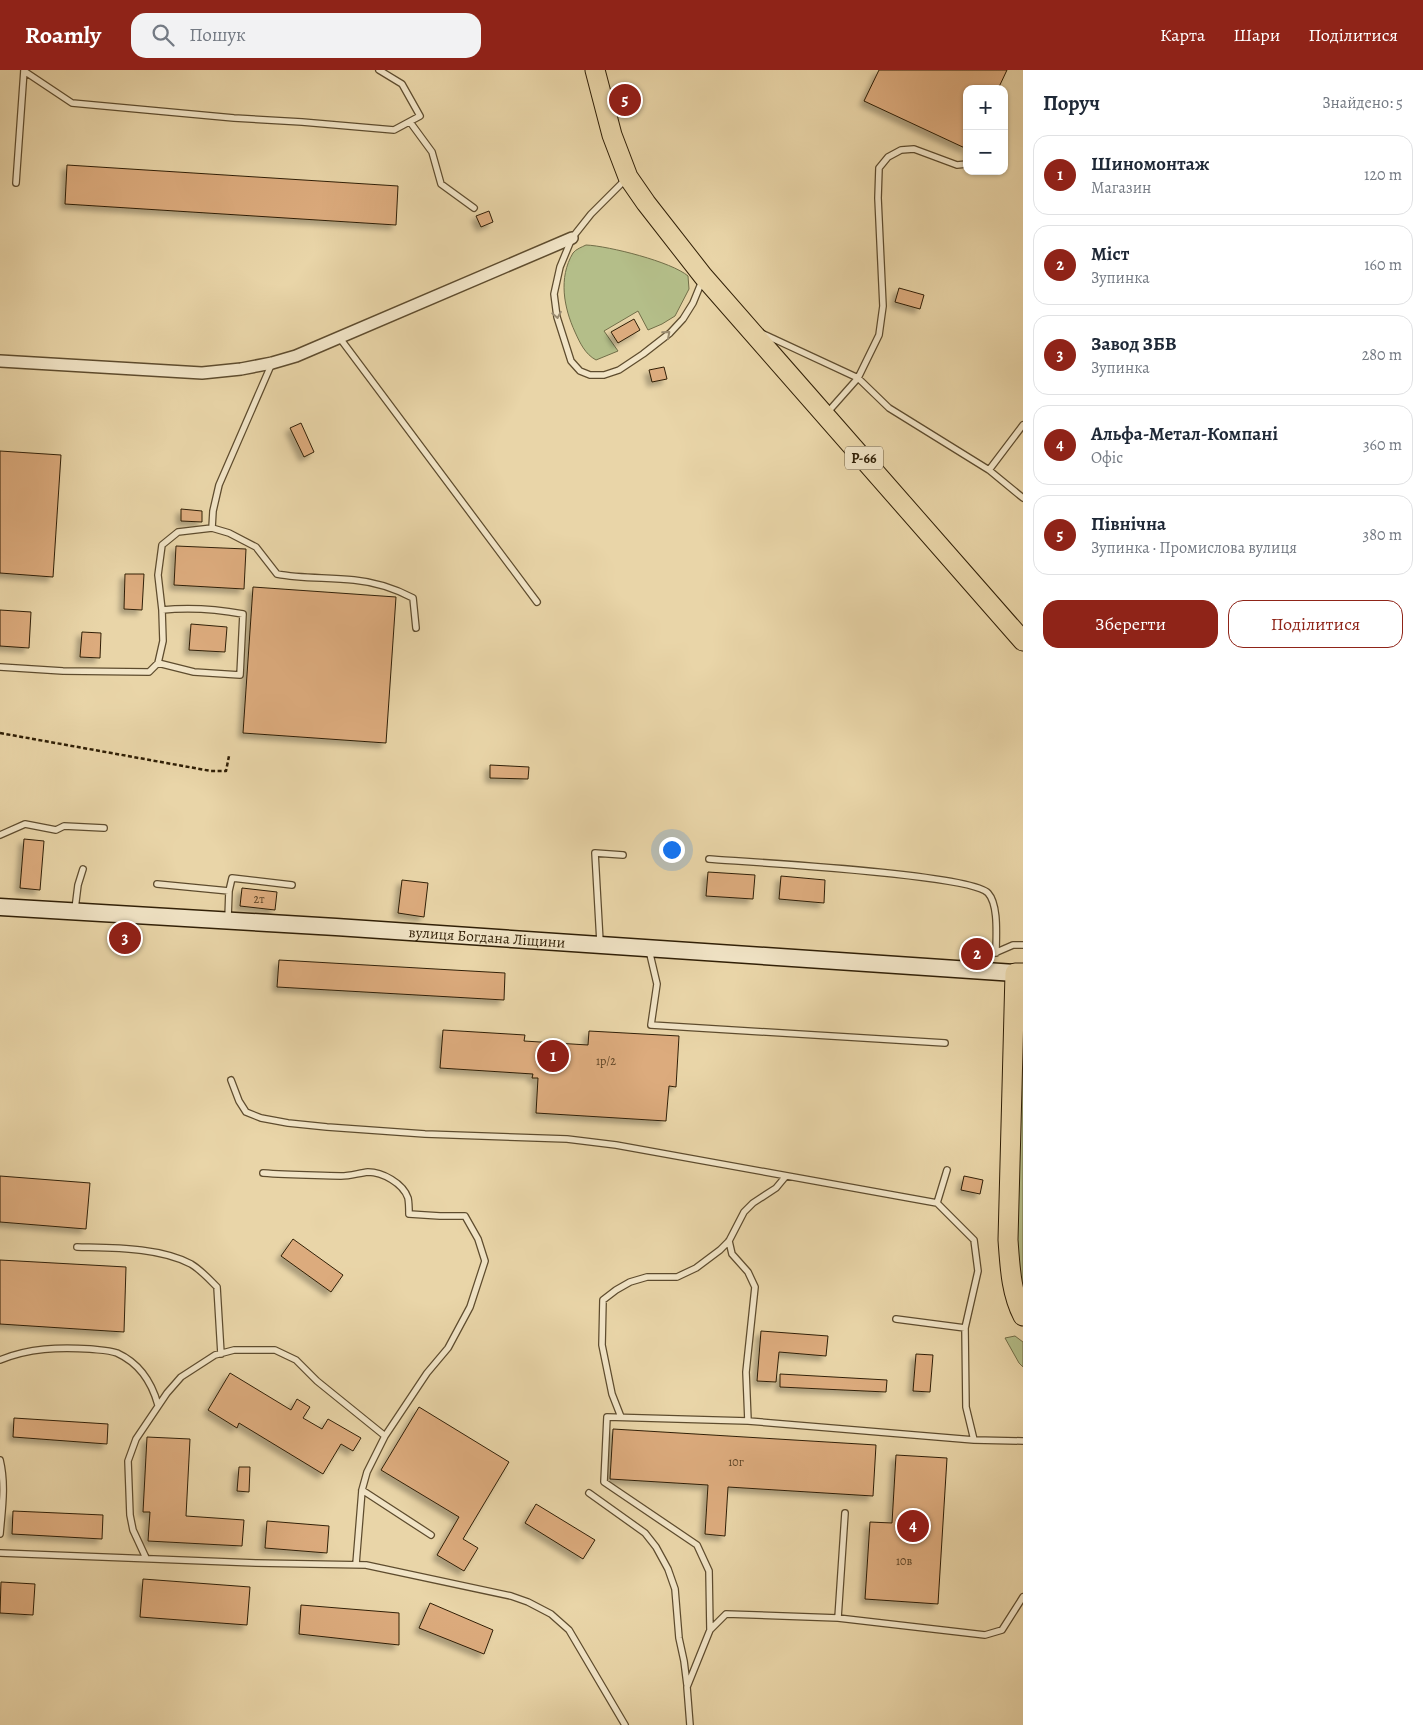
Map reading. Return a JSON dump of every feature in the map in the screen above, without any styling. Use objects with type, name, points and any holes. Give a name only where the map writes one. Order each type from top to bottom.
[{"type":"main road","name":"Р-66","points":[[595,70],[612,135],[628,177],[646,203],[704,276],[1023,641]]},
{"type":"main road","name":"вулиця Богдана Ліщини","points":[[0,907],[228,920],[1019,973]]},
{"type":"main road","points":[[1019,973],[1008,1240],[1012,1285],[1018,1308],[1023,1316]]},
{"type":"street","points":[[0,361],[202,374],[272,364],[296,356],[572,238]]},
{"type":"lane","points":[[24,70],[72,103],[394,130],[420,116],[402,84],[379,70]]},
{"type":"lane","points":[[16,182],[24,70]]},
{"type":"lane","points":[[410,122],[432,152],[441,184],[474,208]]},
{"type":"lane","points":[[826,415],[858,378],[879,335],[884,306],[878,198],[879,168],[888,157],[901,150],[914,149],[948,163],[963,164]]},
{"type":"lane","points":[[628,177],[591,214],[572,238],[560,267],[554,294],[563,342],[571,361],[580,371],[590,374],[604,375],[619,370],[670,333],[683,319],[693,303],[704,276]]},
{"type":"lane","points":[[748,326],[858,378],[889,408],[989,470],[1023,498]]},
{"type":"lane","points":[[339,337],[537,602]]},
{"type":"lane","points":[[212,528],[213,511],[219,485],[272,364]]},
{"type":"lane","points":[[989,470],[1023,425]]},
{"type":"lane","points":[[0,667],[63,671],[149,672],[158,663],[163,641],[158,575],[162,546],[178,532],[212,528],[229,533],[256,547],[276,574],[292,577],[353,580],[399,591],[413,598],[416,628]]},
{"type":"lane","points":[[158,663],[194,672],[240,675],[244,614],[220,610],[186,608],[162,610]]},
{"type":"lane","points":[[0,835],[25,824],[56,830],[64,826],[104,828]]},
{"type":"lane","points":[[600,945],[595,853],[623,856]]},
{"type":"lane","points":[[708,859],[914,876],[972,885],[988,892],[995,906],[996,953]]},
{"type":"lane","points":[[75,911],[78,886],[83,869]]},
{"type":"lane","points":[[228,920],[229,891],[232,878],[292,885]]},
{"type":"lane","points":[[157,884],[229,891]]},
{"type":"lane","points":[[966,969],[1013,945],[1023,945]]},
{"type":"lane","points":[[649,948],[657,984],[652,1025],[945,1042]]},
{"type":"lane","points":[[231,1080],[239,1101],[246,1112],[260,1118],[288,1123],[425,1134],[568,1139],[616,1145],[936,1204],[974,1240],[978,1271],[966,1328],[966,1407],[974,1440]]},
{"type":"lane","points":[[936,1204],[947,1170]]},
{"type":"lane","points":[[263,1173],[290,1176],[309,1174],[343,1176],[368,1172],[382,1174],[400,1186],[408,1198],[409,1214],[465,1216],[478,1239],[485,1261],[464,1319],[448,1348],[427,1373],[385,1436],[367,1472],[362,1490],[356,1564]]},
{"type":"lane","points":[[621,1417],[612,1394],[602,1344],[603,1300],[630,1282],[647,1277],[677,1278],[696,1268],[720,1250],[729,1240],[744,1212],[753,1203],[776,1188],[786,1176]]},
{"type":"lane","points":[[729,1240],[732,1254],[748,1272],[755,1287],[746,1372],[748,1421]]},
{"type":"lane","points":[[77,1247],[156,1253],[174,1257],[191,1264],[217,1287],[221,1354]]},
{"type":"lane","points":[[896,1319],[966,1328]]},
{"type":"lane","points":[[0,1360],[25,1352],[65,1348],[116,1352],[146,1377],[152,1386],[158,1406]]},
{"type":"lane","points":[[146,1558],[133,1530],[130,1515],[128,1461],[136,1439],[158,1406],[181,1377],[215,1356],[234,1350],[275,1350],[296,1360],[325,1388],[385,1436]]},
{"type":"lane","points":[[687,1687],[710,1630],[709,1571],[697,1544],[604,1482],[607,1417],[748,1421],[974,1440],[1023,1441]]},
{"type":"lane","points":[[0,1460],[3,1476],[0,1534]]},
{"type":"lane","points":[[362,1490],[431,1536]]},
{"type":"lane","points":[[589,1494],[645,1533],[656,1547],[668,1569],[675,1589],[675,1605],[684,1661],[690,1725]]},
{"type":"lane","points":[[838,1618],[845,1513]]},
{"type":"lane","points":[[0,1553],[256,1563],[356,1564],[512,1596],[551,1614],[569,1630],[625,1725]]},
{"type":"lane","points":[[710,1630],[726,1614],[838,1618],[985,1635],[1002,1630],[1023,1597]]},
{"type":"path","points":[[0,733],[211,771],[226,771],[229,756]]},
{"type":"green space","points":[[586,245],[609,248],[655,260],[669,265],[688,276],[689,289],[675,316],[648,330],[638,311],[604,331],[618,351],[596,360],[586,351],[577,336],[571,323],[564,293],[565,273],[568,263],[574,252]]},
{"type":"green space","points":[[1023,1030],[1023,1309],[1011,1243]]},
{"type":"green space","points":[[1015,1336],[1023,1342],[1023,1367],[1005,1338]]},
{"type":"building","points":[[879,70],[1007,70],[1000,85],[963,85],[963,147],[864,101]]},
{"type":"building","points":[[67,165],[398,186],[396,225],[65,204]]},
{"type":"building","points":[[489,211],[493,222],[481,227],[476,216]]},
{"type":"building","points":[[899,288],[924,295],[920,309],[895,302]]},
{"type":"building","points":[[634,319],[640,330],[618,343],[611,332]]},
{"type":"building","points":[[664,367],[667,379],[652,382],[649,370]]},
{"type":"building","points":[[301,423],[314,452],[304,457],[290,428]]},
{"type":"building","points":[[0,451],[61,455],[53,577],[0,573]]},
{"type":"building","points":[[181,509],[202,511],[202,522],[181,521]]},
{"type":"building","points":[[176,546],[246,549],[244,589],[174,585]]},
{"type":"building","points":[[125,574],[144,574],[142,610],[124,609]]},
{"type":"building","points":[[253,587],[396,597],[386,743],[243,733]]},
{"type":"building","points":[[0,610],[31,612],[29,648],[0,646]]},
{"type":"building","points":[[191,624],[227,627],[225,652],[189,650]]},
{"type":"building","points":[[82,632],[101,633],[100,658],[80,657]]},
{"type":"building","points":[[490,765],[529,767],[528,779],[490,778]]},
{"type":"building","points":[[24,839],[44,841],[40,890],[20,888]]},
{"type":"building","points":[[708,872],[755,875],[753,899],[706,896]]},
{"type":"building","points":[[781,876],[825,880],[824,903],[779,899]]},
{"type":"building","points":[[402,880],[428,883],[424,917],[398,913]]},
{"type":"building","points":[[242,888],[277,892],[275,910],[240,906]]},
{"type":"building","points":[[279,960],[505,973],[504,1000],[277,987]]},
{"type":"building","points":[[443,1030],[525,1035],[524,1041],[588,1045],[589,1031],[679,1036],[676,1087],[669,1086],[666,1121],[536,1113],[538,1078],[532,1078],[533,1074],[440,1068]]},
{"type":"building","points":[[0,1176],[90,1183],[86,1229],[0,1222]]},
{"type":"building","points":[[964,1176],[983,1180],[980,1194],[961,1190]]},
{"type":"building","points":[[293,1239],[343,1275],[331,1292],[281,1256]]},
{"type":"building","points":[[0,1260],[126,1267],[124,1332],[0,1324]]},
{"type":"building","points":[[761,1331],[828,1336],[826,1356],[779,1352],[776,1382],[757,1381]]},
{"type":"building","points":[[916,1354],[933,1355],[930,1392],[913,1391]]},
{"type":"building","points":[[230,1373],[291,1410],[297,1399],[310,1407],[303,1418],[322,1429],[328,1419],[361,1438],[353,1451],[341,1444],[323,1474],[239,1423],[237,1428],[208,1410]]},
{"type":"building","points":[[780,1374],[887,1380],[886,1392],[780,1387]]},
{"type":"building","points":[[419,1407],[509,1462],[463,1539],[478,1548],[464,1571],[437,1555],[459,1517],[381,1470]]},
{"type":"building","points":[[14,1418],[108,1424],[107,1444],[13,1437]]},
{"type":"building","points":[[613,1429],[876,1445],[873,1496],[728,1487],[725,1536],[705,1534],[708,1485],[610,1479]]},
{"type":"building","points":[[147,1437],[190,1439],[186,1516],[244,1520],[242,1546],[148,1541],[150,1512],[143,1512]]},
{"type":"building","points":[[896,1455],[947,1458],[938,1604],[865,1599],[870,1522],[892,1523]]},
{"type":"building","points":[[239,1467],[250,1467],[249,1492],[237,1491]]},
{"type":"building","points":[[536,1504],[595,1540],[583,1559],[525,1523]]},
{"type":"building","points":[[13,1511],[103,1515],[102,1539],[12,1534]]},
{"type":"building","points":[[267,1521],[329,1526],[327,1553],[265,1548]]},
{"type":"building","points":[[143,1579],[250,1587],[247,1625],[140,1617]]},
{"type":"building","points":[[1,1582],[35,1584],[33,1615],[0,1613]]},
{"type":"building","points":[[430,1603],[493,1630],[484,1654],[419,1628]]},
{"type":"building","points":[[301,1605],[399,1613],[399,1645],[299,1634]]},
{"type":"place","name":"Північна","points":[[625,100]]},
{"type":"place","name":"Завод ЗБВ","points":[[125,938]]},
{"type":"place","name":"Міст","points":[[977,954]]},
{"type":"place","name":"Шиномонтаж","points":[[553,1056]]},
{"type":"place","name":"Альфа-Метал-Компані","points":[[913,1526]]}]
